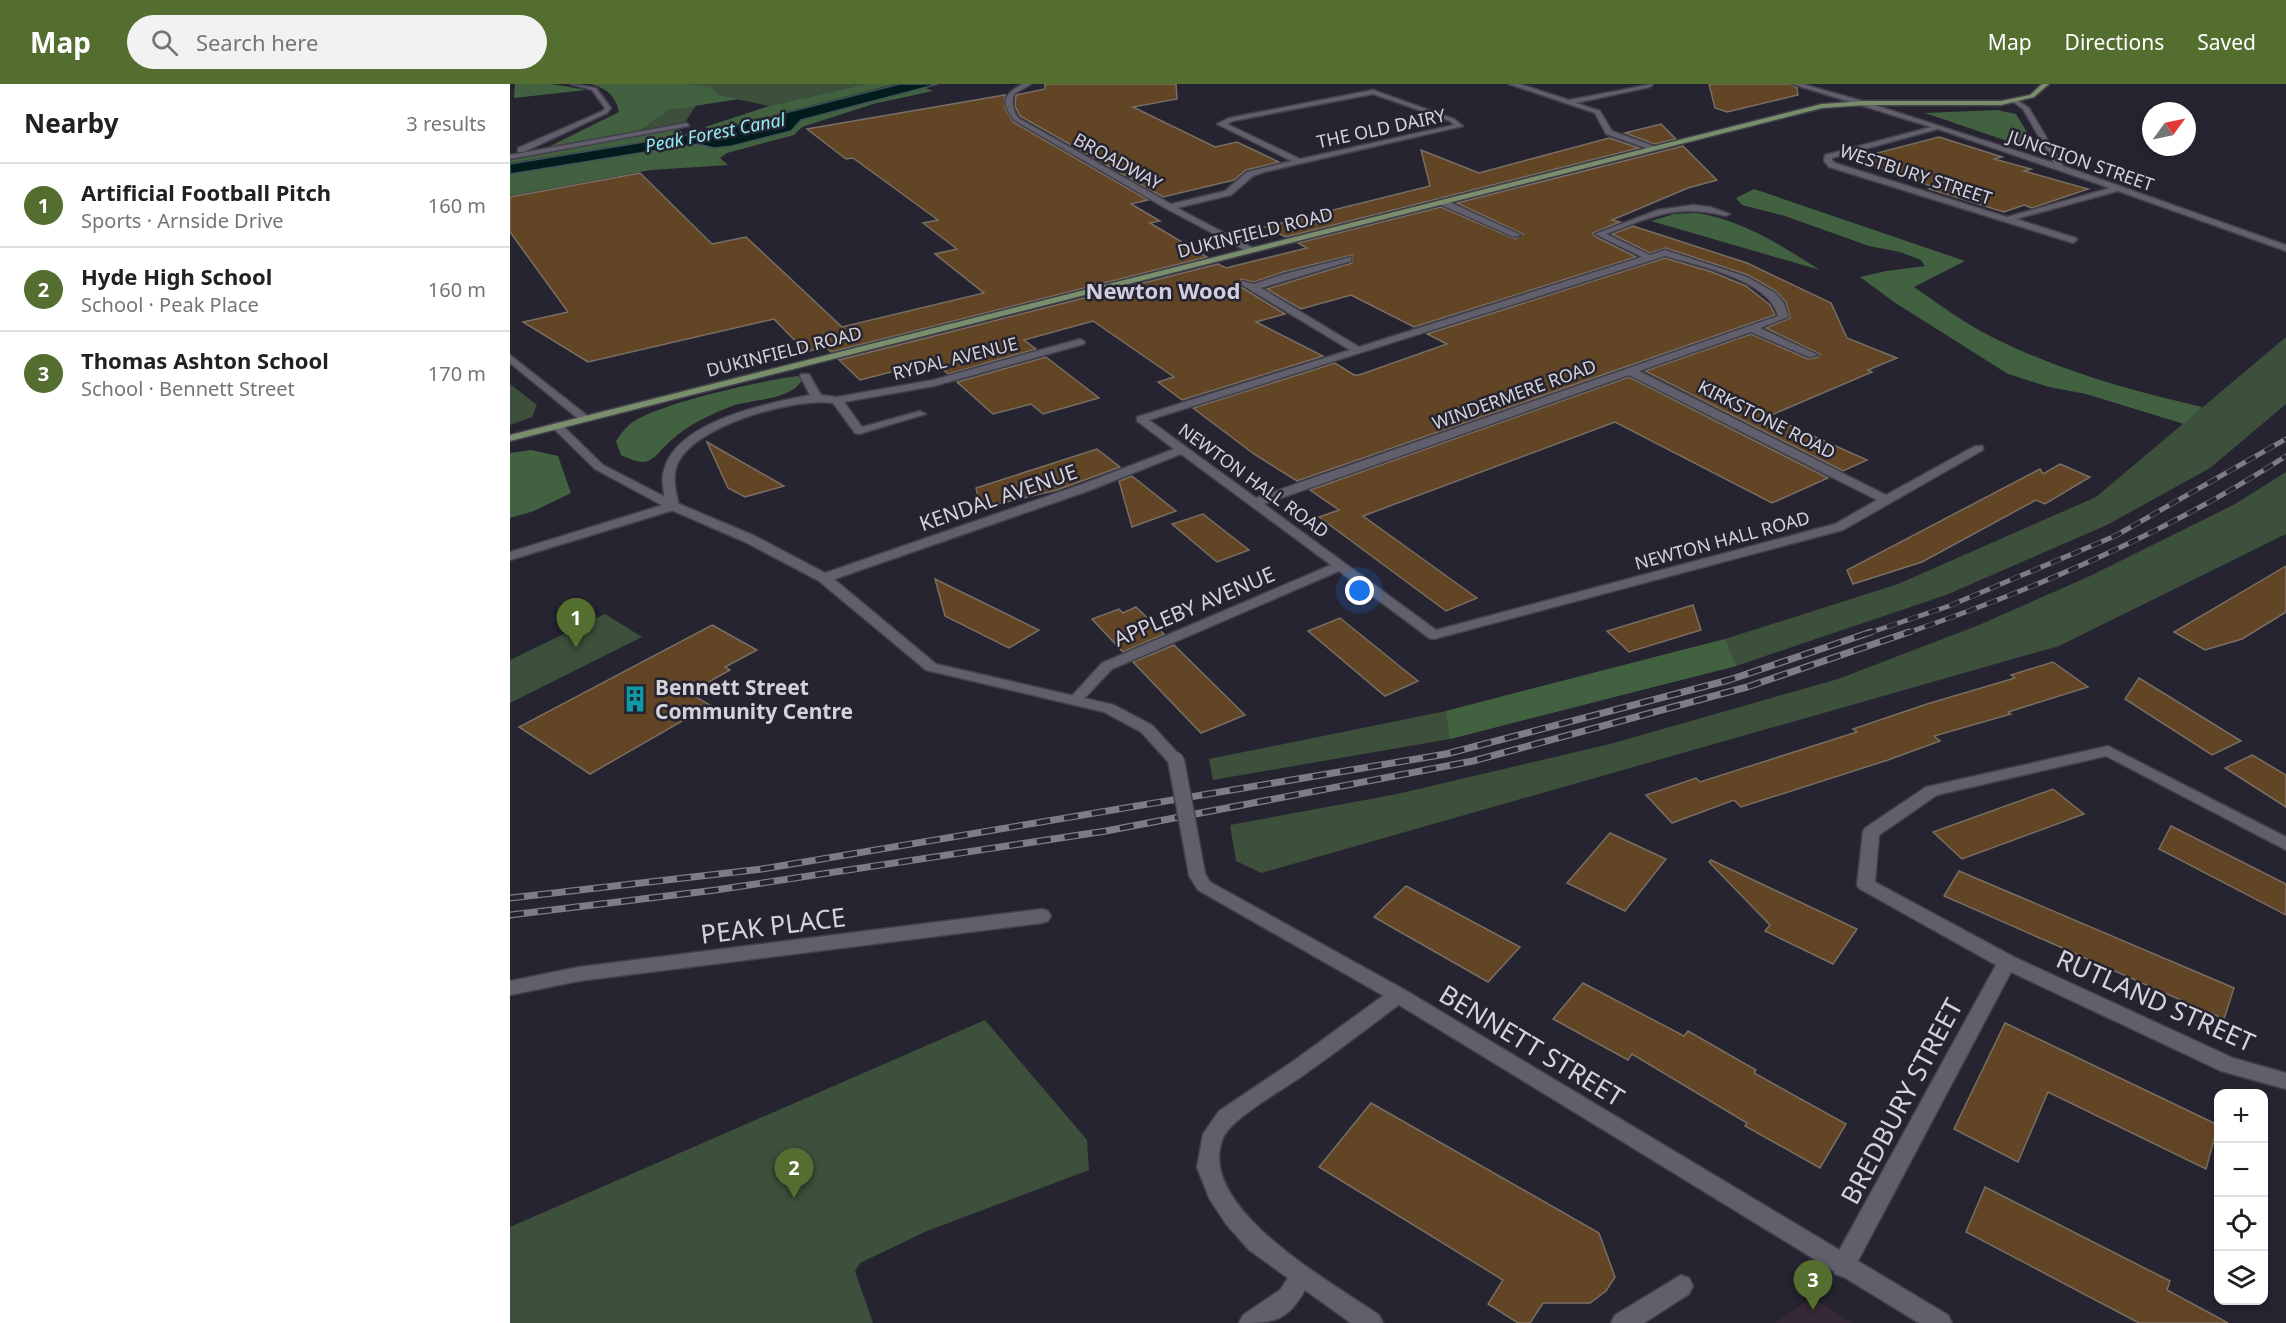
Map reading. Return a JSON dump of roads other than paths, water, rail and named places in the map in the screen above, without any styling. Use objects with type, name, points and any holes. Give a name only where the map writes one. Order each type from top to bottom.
[{"type":"main road","points":[[2014,101],[2032,96],[2046,84]]},
{"type":"main road","name":"DUKINFIELD ROAD","points":[[510,438],[1822,106],[1865,103],[2014,101]]},
{"type":"street","points":[[510,155],[605,112],[608,108],[594,89],[574,84]]},
{"type":"street","name":"BROADWAY","points":[[1028,84],[1011,93],[1007,102],[1016,119],[1250,250]]},
{"type":"street","points":[[1512,84],[1598,112],[1609,132],[1655,148]]},
{"type":"street","name":"JUNCTION STREET","points":[[1794,84],[1865,103],[2060,167],[2286,248]]},
{"type":"street","points":[[1569,103],[1650,86]]},
{"type":"street","name":"THE OLD DAIRY","points":[[1170,207],[1228,192],[1250,174],[1298,161],[1459,126],[1452,120],[1373,92],[1231,119],[1221,124],[1298,161]]},
{"type":"street","points":[[2014,101],[2026,108],[2060,167]]},
{"type":"street","points":[[510,155],[592,144],[687,125]]},
{"type":"street","name":"WESTBURY STREET","points":[[1939,127],[1828,157],[1828,161],[1832,165],[2073,240]]},
{"type":"street","points":[[2007,219],[2118,188]]},
{"type":"street","points":[[1442,202],[1517,235]]},
{"type":"street","points":[[1650,258],[1599,234],[1676,207],[1715,209],[1726,214]]},
{"type":"street","name":"NEWTON HALL ROAD","points":[[1783,317],[1778,302],[1745,280],[1665,253],[1141,419],[1434,635],[1839,527],[1979,448]]},
{"type":"street","points":[[1348,259],[1249,286],[1358,350]]},
{"type":"street","name":"WINDERMERE ROAD","points":[[1255,503],[1783,317]]},
{"type":"street","points":[[1751,328],[1813,355]]},
{"type":"street","name":"RYDAL AVENUE","points":[[673,506],[668,479],[672,462],[681,450],[696,437],[723,423],[755,411],[817,398],[837,400],[934,383],[1080,342]]},
{"type":"street","points":[[510,358],[585,419]]},
{"type":"street","name":"KIRKSTONE ROAD","points":[[1630,370],[1886,500]]},
{"type":"street","points":[[805,376],[817,398]]},
{"type":"street","points":[[837,400],[860,430],[920,414]]},
{"type":"street","points":[[557,426],[599,467],[673,506],[750,539],[824,578],[931,667],[1076,699]]},
{"type":"street","name":"KENDAL AVENUE","points":[[824,578],[1084,488],[1182,450]]},
{"type":"street","points":[[510,556],[673,506]]},
{"type":"street","name":"APPLEBY AVENUE","points":[[1076,699],[1107,666],[1340,566]]},
{"type":"street","name":"BENNETT STREET","points":[[1076,699],[1133,718],[1157,735],[1176,760],[1197,874],[1204,886],[1398,995],[1940,1323]]},
{"type":"street","name":"RUTLAND STREET","points":[[2286,844],[2108,751],[1932,791],[1871,832],[1866,885],[2007,962],[2228,1065],[2286,1081]]},
{"type":"street","name":"PEAK PLACE","points":[[510,988],[579,974],[1042,916]]},
{"type":"street","name":"BREDBURY STREET","points":[[1843,1266],[2007,962]]},
{"type":"street","points":[[1371,1323],[1257,1243],[1234,1217],[1217,1191],[1208,1167],[1213,1134],[1226,1117],[1299,1068],[1398,995]]},
{"type":"street","points":[[1251,1323],[1288,1298],[1302,1275]]},
{"type":"street","points":[[1623,1323],[1681,1286]]},
{"type":"water","name":"Peak Forest Canal","points":[[900,84],[938,84],[801,120],[791,131],[732,146],[714,148],[698,144],[510,174],[510,164],[717,130]]},
{"type":"railway","points":[[1866,634],[1949,606],[2115,536],[2286,439]]},
{"type":"railway","points":[[1904,634],[2003,598],[2101,557],[2196,510],[2286,456]]},
{"type":"railway","points":[[510,898],[762,869],[1446,754],[1729,680],[1871,632]]},
{"type":"railway","points":[[510,915],[716,890],[1106,831],[1473,761],[1747,687],[1909,632]]},
{"type":"place","name":"Artificial Football Pitch","points":[[576,648]]},
{"type":"place","name":"Bennett Street Community Centre","points":[[635,699]]},
{"type":"place","name":"Hyde High School","points":[[794,1198]]},
{"type":"place","name":"Thomas Ashton School","points":[[1813,1310]]},
{"type":"district","name":"Newton Wood","points":[[1163,290]]}]
